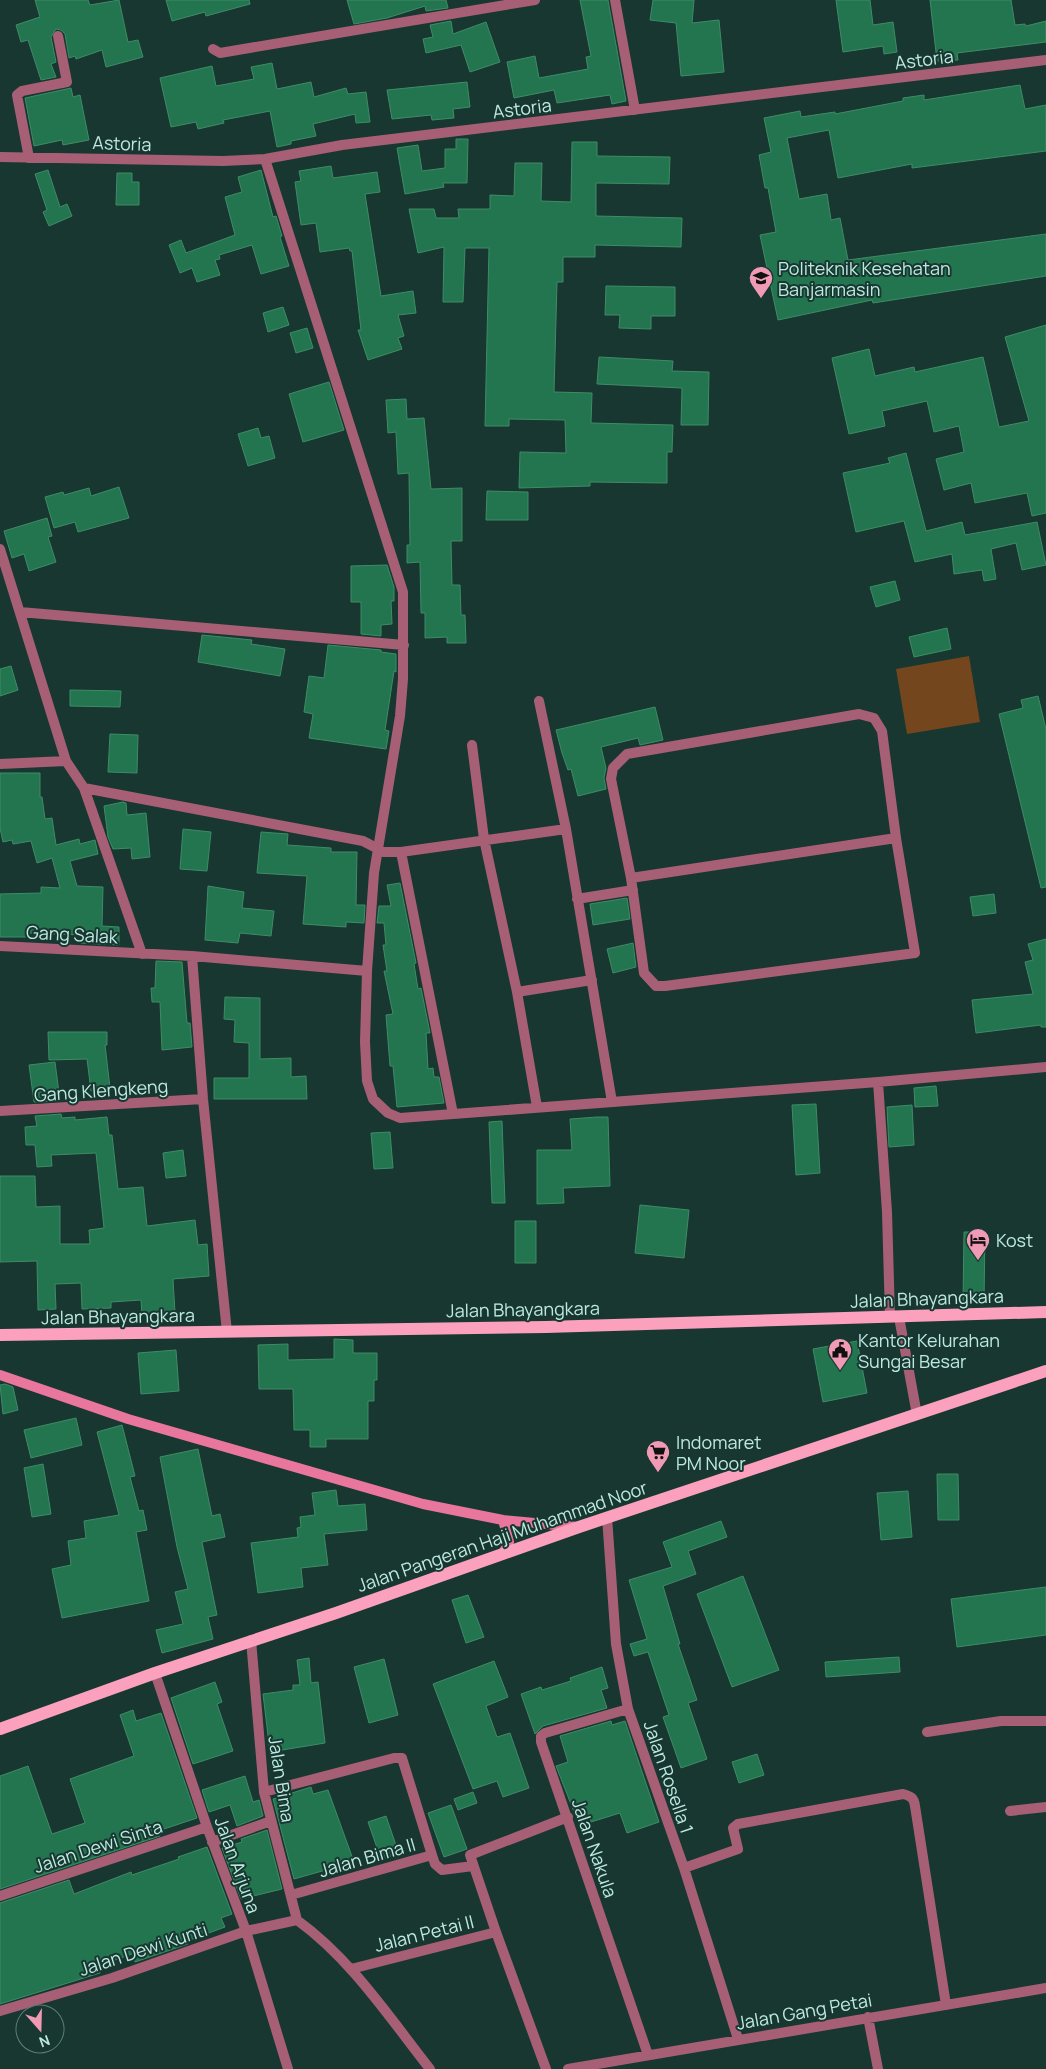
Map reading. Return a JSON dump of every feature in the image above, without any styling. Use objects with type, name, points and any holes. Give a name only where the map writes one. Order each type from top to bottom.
[{"type":"main road","name":"Jalan Bhayangkara","points":[[1,1335],[546,1327],[1046,1312]]},
{"type":"main road","name":"Jalan Pangeran Haji Muhammad Noor","points":[[0,1729],[155,1673],[502,1555],[607,1517],[1046,1372]]},
{"type":"street","points":[[213,50],[220,54],[535,0]]},
{"type":"street","points":[[615,0],[635,110]]},
{"type":"street","points":[[29,158],[17,95],[22,91],[67,82],[58,36]]},
{"type":"street","name":"Astoria","points":[[0,157],[223,161],[265,159],[342,145],[1046,60]]},
{"type":"street","points":[[265,159],[359,458],[398,572],[404,600],[404,646],[400,716],[378,848],[367,971],[365,1042],[367,1081],[376,1103],[388,1113],[400,1118],[878,1082],[1046,1067]]},
{"type":"street","points":[[0,549],[66,761],[84,788],[142,954]]},
{"type":"street","points":[[20,612],[404,646]]},
{"type":"street","points":[[539,701],[566,829],[612,1102]]},
{"type":"street","points":[[859,714],[874,718],[882,731],[896,838],[915,953],[656,986],[644,972],[631,878],[611,779],[613,768],[627,754],[859,714]]},
{"type":"street","points":[[472,745],[484,839],[517,992],[537,1107]]},
{"type":"street","points":[[0,764],[66,761]]},
{"type":"street","points":[[84,788],[363,841],[384,852],[401,852],[566,829]]},
{"type":"street","points":[[631,878],[896,838]]},
{"type":"street","points":[[401,852],[453,1114]]},
{"type":"street","points":[[577,899],[633,890]]},
{"type":"street","name":"Gang Salak","points":[[0,946],[192,956],[367,971]]},
{"type":"street","points":[[192,956],[227,1332]]},
{"type":"street","points":[[517,992],[592,980]]},
{"type":"street","points":[[878,1082],[894,1317],[917,1415]]},
{"type":"street","name":"Gang Klengkeng","points":[[0,1111],[204,1099]]},
{"type":"street","points":[[0,1375],[128,1419],[423,1504],[503,1520],[579,1527]]},
{"type":"street","name":"Jalan Rosella 1","points":[[607,1517],[616,1644],[628,1710],[684,1868],[738,2039]]},
{"type":"street","points":[[502,1555],[509,1542],[503,1520]]},
{"type":"street","name":"Jalan Bima","points":[[250,1640],[264,1792],[297,1920]]},
{"type":"street","name":"Jalan Arjuna","points":[[155,1673],[212,1842],[246,1932],[288,2069]]},
{"type":"street","name":"Jalan Nakula","points":[[628,1710],[545,1733],[542,1736],[541,1742],[648,2055]]},
{"type":"street","points":[[927,1732],[1001,1721],[1029,1719],[1046,1721]]},
{"type":"street","points":[[264,1792],[394,1758],[402,1758],[432,1855]]},
{"type":"street","points":[[684,1868],[738,1849],[733,1828],[738,1824],[903,1794],[909,1795],[914,1800],[946,2005]]},
{"type":"street","points":[[1010,1811],[1046,1807]]},
{"type":"street","points":[[473,1866],[470,1855],[473,1852],[568,1817]]},
{"type":"street","points":[[212,1842],[271,1821]]},
{"type":"street","name":"Jalan Dewi Sinta","points":[[0,1896],[207,1827]]},
{"type":"street","name":"Jalan Bima II","points":[[291,1895],[432,1855],[435,1864],[442,1870],[473,1866]]},
{"type":"street","name":"Jalan Petai II","points":[[351,1969],[496,1932],[473,1866]]},
{"type":"street","points":[[297,1920],[316,1934],[351,1969],[430,2069]]},
{"type":"street","name":"Jalan Dewi Kunti","points":[[0,2010],[112,1978],[246,1932],[297,1920]]},
{"type":"street","points":[[496,1932],[546,2069]]},
{"type":"street","name":"Jalan Gang Petai","points":[[568,2069],[1046,1988]]},
{"type":"street","points":[[868,2017],[878,2069]]},
{"type":"shaded area","points":[[969,656],[980,722],[907,734],[896,669]]},
{"type":"building","points":[[35,0],[88,0],[90,5],[119,0],[128,42],[138,40],[143,57],[106,67],[102,50],[76,59],[75,56],[69,58],[65,34],[61,30],[56,29],[51,37],[56,62],[51,64],[56,77],[41,80],[28,40],[21,42],[16,25],[40,17]]},
{"type":"building","points":[[166,0],[249,0],[250,4],[206,16],[205,12],[172,21]]},
{"type":"building","points":[[347,0],[446,0],[448,8],[426,11],[425,6],[387,18],[354,24]]},
{"type":"building","points":[[580,0],[608,0],[626,101],[612,104],[610,95],[557,103],[554,90],[514,98],[507,62],[535,56],[539,78],[588,69],[586,57],[591,56]]},
{"type":"building","points":[[653,0],[694,0],[692,23],[719,20],[724,72],[681,76],[676,23],[650,20]]},
{"type":"building","points":[[836,0],[870,0],[873,25],[893,22],[897,52],[884,54],[883,46],[843,52]]},
{"type":"building","points":[[930,0],[1011,0],[1015,25],[1025,24],[1026,26],[1046,21],[1046,42],[957,53],[958,60],[937,61]]},
{"type":"building","points":[[451,21],[453,34],[486,22],[500,62],[470,72],[461,45],[426,53],[423,39],[433,37],[430,25]]},
{"type":"building","points":[[272,63],[277,89],[311,82],[314,97],[346,88],[348,94],[366,92],[370,122],[356,123],[355,114],[313,124],[316,136],[291,141],[291,144],[277,147],[270,111],[223,120],[224,123],[198,129],[196,122],[171,127],[160,78],[212,66],[216,86],[254,79],[251,67]]},
{"type":"building","points":[[467,82],[470,107],[453,109],[454,118],[432,120],[431,115],[392,119],[387,90]]},
{"type":"building","points":[[1020,85],[1025,109],[1046,105],[1046,151],[912,168],[912,164],[838,178],[829,130],[787,138],[799,199],[827,194],[831,220],[840,218],[848,260],[1046,234],[1046,276],[873,303],[872,300],[778,320],[760,235],[776,232],[768,188],[765,188],[759,155],[771,152],[764,118],[800,111],[801,117],[835,112],[835,114],[903,101],[903,98],[924,95],[924,100]]},
{"type":"building","points":[[71,88],[73,97],[80,95],[89,140],[63,145],[62,140],[34,146],[25,98]]},
{"type":"building","points":[[456,139],[468,139],[467,183],[443,183],[444,187],[405,194],[397,148],[418,145],[422,171],[445,168],[445,149],[456,149]]},
{"type":"building","points":[[572,142],[597,142],[597,156],[670,157],[669,184],[596,183],[596,216],[682,218],[681,247],[595,245],[595,257],[563,257],[563,282],[557,282],[554,392],[592,393],[591,423],[673,425],[672,452],[667,452],[667,483],[590,482],[590,486],[519,488],[520,452],[566,453],[565,420],[509,419],[509,426],[485,426],[489,248],[465,248],[463,302],[443,302],[444,247],[418,253],[409,209],[434,209],[436,218],[459,218],[458,209],[490,209],[490,195],[514,196],[515,163],[542,163],[541,201],[571,202]]},
{"type":"building","points":[[331,166],[333,178],[377,172],[380,192],[365,194],[381,296],[413,291],[416,313],[398,315],[404,336],[398,338],[402,349],[368,360],[358,330],[361,330],[352,251],[349,248],[320,252],[316,223],[301,225],[295,182],[301,181],[299,171]]},
{"type":"building","points":[[48,170],[60,207],[67,204],[72,216],[49,226],[43,212],[47,210],[35,174]]},
{"type":"building","points":[[261,170],[273,217],[276,216],[282,236],[280,237],[289,266],[261,274],[252,245],[219,255],[220,259],[215,260],[220,275],[197,282],[192,268],[180,273],[169,245],[181,240],[186,253],[235,235],[225,197],[242,192],[238,177]]},
{"type":"building","points":[[117,173],[132,173],[132,182],[139,182],[139,205],[116,205]]},
{"type":"building","points":[[606,286],[675,287],[675,316],[651,316],[651,329],[619,328],[620,315],[605,315]]},
{"type":"building","points":[[283,307],[289,325],[268,332],[263,313]]},
{"type":"building","points":[[1046,325],[1046,513],[1032,516],[1027,493],[975,503],[971,483],[944,490],[936,459],[964,452],[959,426],[934,432],[927,401],[882,411],[885,426],[849,434],[832,358],[869,349],[875,376],[914,367],[915,372],[983,357],[999,427],[1029,421],[1005,337]]},
{"type":"building","points":[[307,328],[313,348],[296,353],[290,333]]},
{"type":"building","points":[[599,357],[673,361],[672,371],[709,372],[708,425],[681,425],[682,388],[597,384]]},
{"type":"building","points":[[329,382],[344,430],[303,442],[289,394]]},
{"type":"building","points":[[406,399],[407,419],[424,418],[431,489],[462,488],[462,541],[451,541],[452,585],[460,585],[461,615],[465,615],[466,643],[447,643],[447,637],[425,638],[425,613],[421,613],[420,562],[407,563],[407,545],[410,545],[409,473],[398,474],[396,432],[388,433],[386,400]]},
{"type":"building","points":[[258,428],[261,438],[269,436],[275,458],[248,466],[238,434]]},
{"type":"building","points":[[906,453],[926,531],[962,522],[965,535],[1037,522],[1046,565],[1022,570],[1016,543],[991,549],[996,579],[984,581],[982,570],[954,574],[952,554],[915,562],[904,521],[856,532],[843,473],[890,463],[888,458]]},
{"type":"building","points":[[119,487],[129,518],[78,532],[75,522],[54,528],[45,497],[63,492],[64,495],[89,488],[91,496]]},
{"type":"building","points":[[487,491],[528,492],[528,520],[486,520]]},
{"type":"building","points":[[47,518],[52,536],[48,537],[56,562],[29,571],[24,554],[12,558],[4,531]]},
{"type":"building","points":[[387,565],[394,587],[394,601],[391,601],[392,624],[381,625],[381,636],[361,634],[361,602],[351,602],[351,566]]},
{"type":"building","points":[[895,581],[900,600],[876,607],[870,587]]},
{"type":"building","points":[[947,628],[951,649],[914,657],[909,637]]},
{"type":"building","points":[[202,635],[252,640],[251,644],[285,649],[280,676],[198,662]]},
{"type":"building","points":[[328,645],[381,650],[381,652],[396,654],[396,672],[394,671],[385,730],[389,731],[386,749],[309,738],[313,714],[304,712],[309,676],[324,678]]},
{"type":"building","points":[[11,666],[18,690],[0,696],[0,669]]},
{"type":"building","points":[[70,690],[121,691],[120,707],[70,706]]},
{"type":"building","points":[[1038,696],[1046,729],[1046,887],[1041,888],[999,714],[1023,708],[1021,700]]},
{"type":"building","points":[[655,707],[663,740],[640,745],[638,738],[601,747],[606,768],[604,778],[606,789],[578,796],[571,769],[568,770],[556,730]]},
{"type":"building","points":[[110,734],[138,735],[137,773],[108,772]]},
{"type":"building","points":[[0,773],[40,773],[40,797],[42,797],[45,819],[52,818],[56,845],[79,839],[80,844],[95,840],[98,854],[70,861],[77,886],[103,887],[102,926],[119,927],[119,945],[81,943],[82,935],[28,933],[28,937],[0,937],[0,894],[41,893],[41,887],[60,888],[52,858],[37,863],[31,841],[13,844],[12,840],[3,842],[0,828]]},
{"type":"building","points":[[126,803],[127,815],[146,813],[150,857],[132,859],[131,848],[113,849],[108,837],[104,806]]},
{"type":"building","points":[[183,829],[211,832],[207,871],[180,869]]},
{"type":"building","points":[[261,832],[288,834],[287,845],[331,848],[331,852],[357,852],[356,905],[365,905],[364,923],[346,922],[346,927],[303,924],[307,876],[257,873]]},
{"type":"building","points":[[400,883],[416,963],[414,964],[418,989],[421,988],[430,1033],[426,1033],[428,1069],[433,1068],[434,1077],[439,1077],[444,1103],[397,1107],[393,1066],[390,1066],[386,1015],[393,1014],[384,971],[387,971],[383,945],[386,945],[384,923],[377,923],[379,906],[391,906],[387,885]]},
{"type":"building","points":[[208,886],[244,892],[242,908],[274,911],[271,936],[240,933],[238,943],[205,940]]},
{"type":"building","points":[[994,894],[996,913],[973,916],[970,897]]},
{"type":"building","points":[[627,898],[630,919],[593,925],[590,904]]},
{"type":"building","points":[[1046,939],[1046,1027],[1041,1027],[1041,1025],[976,1033],[972,1000],[1033,994],[1025,962],[1033,960],[1028,944]]},
{"type":"building","points":[[633,943],[636,967],[613,973],[607,949]]},
{"type":"building","points":[[156,961],[182,962],[187,1023],[190,1023],[192,1047],[162,1050],[160,1002],[152,1002],[151,988],[155,988]]},
{"type":"building","points":[[225,997],[260,998],[260,1059],[291,1058],[291,1077],[306,1076],[307,1099],[214,1099],[214,1078],[249,1078],[249,1043],[234,1042],[235,1020],[224,1019]]},
{"type":"building","points":[[48,1032],[107,1032],[107,1045],[105,1045],[110,1088],[91,1091],[87,1059],[49,1060]]},
{"type":"building","points":[[55,1062],[60,1101],[34,1102],[29,1065]]},
{"type":"building","points":[[936,1086],[938,1106],[915,1107],[914,1088]]},
{"type":"building","points":[[816,1104],[820,1173],[796,1175],[792,1105]]},
{"type":"building","points":[[912,1105],[914,1145],[889,1147],[887,1107]]},
{"type":"building","points":[[61,1114],[62,1118],[75,1117],[75,1120],[107,1117],[109,1135],[112,1135],[118,1189],[143,1187],[147,1226],[195,1220],[198,1245],[207,1244],[209,1276],[173,1279],[175,1313],[142,1315],[141,1300],[111,1302],[111,1308],[82,1309],[81,1283],[55,1284],[56,1309],[38,1310],[37,1261],[0,1262],[0,1176],[35,1176],[36,1207],[60,1206],[60,1244],[90,1244],[89,1230],[104,1228],[96,1153],[51,1155],[52,1166],[37,1167],[35,1145],[26,1145],[25,1127],[37,1126],[35,1116]]},
{"type":"building","points":[[608,1117],[610,1186],[563,1188],[564,1203],[537,1204],[537,1150],[572,1150],[570,1119]]},
{"type":"building","points":[[502,1121],[505,1203],[492,1203],[489,1122]]},
{"type":"building","points":[[390,1132],[393,1168],[374,1169],[371,1133]]},
{"type":"building","points":[[183,1150],[186,1176],[166,1178],[163,1153]]},
{"type":"building","points":[[640,1205],[689,1210],[684,1258],[635,1253]]},
{"type":"building","points":[[515,1221],[536,1221],[536,1263],[515,1263]]},
{"type":"building","points":[[964,1232],[985,1232],[984,1302],[963,1302]]},
{"type":"building","points":[[334,1339],[353,1340],[353,1353],[377,1353],[377,1380],[374,1380],[374,1401],[368,1401],[368,1439],[326,1439],[326,1447],[310,1447],[310,1430],[294,1430],[293,1389],[259,1389],[258,1345],[288,1344],[288,1360],[334,1359]]},
{"type":"building","name":"Kantor Kelurahan Sungai Besar","points":[[857,1341],[867,1393],[823,1402],[813,1349]]},
{"type":"building","points":[[176,1350],[179,1391],[141,1394],[138,1353]]},
{"type":"building","points":[[5,1384],[13,1387],[18,1410],[3,1414],[0,1385]]},
{"type":"building","points":[[76,1418],[82,1445],[31,1458],[24,1430]]},
{"type":"building","points":[[122,1425],[135,1476],[130,1477],[139,1511],[143,1510],[147,1530],[136,1532],[149,1601],[62,1618],[52,1569],[71,1565],[68,1541],[86,1538],[84,1521],[119,1515],[97,1432]]},
{"type":"building","points":[[198,1449],[212,1516],[220,1514],[225,1537],[202,1542],[217,1615],[208,1617],[213,1639],[162,1653],[156,1630],[183,1624],[175,1592],[188,1589],[177,1547],[160,1457]]},
{"type":"building","points":[[43,1464],[51,1514],[32,1517],[24,1468]]},
{"type":"building","points":[[937,1474],[958,1474],[959,1520],[938,1520]]},
{"type":"building","points":[[336,1490],[338,1506],[365,1504],[367,1530],[324,1534],[328,1565],[301,1568],[303,1587],[258,1593],[251,1543],[298,1537],[297,1528],[301,1527],[300,1517],[315,1515],[312,1493]]},
{"type":"building","points":[[908,1491],[912,1537],[881,1540],[877,1493]]},
{"type":"building","points":[[721,1521],[727,1537],[688,1551],[696,1574],[663,1586],[680,1644],[678,1644],[697,1700],[688,1703],[707,1759],[681,1768],[663,1717],[669,1715],[648,1652],[634,1656],[630,1644],[647,1639],[629,1580],[672,1567],[663,1542]]},
{"type":"building","points":[[743,1576],[779,1670],[732,1687],[697,1594]]},
{"type":"building","points":[[1046,1587],[1046,1635],[957,1647],[951,1599]]},
{"type":"building","points":[[468,1595],[484,1637],[466,1643],[452,1600]]},
{"type":"building","points":[[899,1657],[900,1672],[826,1677],[825,1662]]},
{"type":"building","points":[[309,1658],[311,1683],[318,1682],[325,1743],[270,1752],[263,1694],[293,1690],[293,1685],[300,1685],[297,1660]]},
{"type":"building","points":[[384,1659],[398,1715],[369,1723],[354,1667]]},
{"type":"building","points":[[494,1661],[508,1697],[486,1706],[497,1737],[510,1733],[529,1788],[503,1797],[497,1781],[473,1789],[433,1684]]},
{"type":"building","points":[[602,1667],[608,1688],[601,1690],[607,1708],[543,1726],[535,1734],[521,1694],[541,1687],[542,1690],[571,1681],[570,1678]]},
{"type":"building","points":[[215,1682],[222,1702],[217,1704],[233,1751],[193,1764],[171,1698]]},
{"type":"building","points":[[133,1710],[136,1721],[161,1713],[197,1818],[158,1831],[160,1836],[0,1889],[0,1776],[28,1766],[52,1834],[85,1823],[70,1779],[134,1756],[120,1715]]},
{"type":"building","points":[[611,1721],[612,1725],[625,1721],[659,1822],[627,1833],[620,1813],[591,1822],[590,1817],[578,1822],[556,1766],[568,1762],[560,1736]]},
{"type":"building","points":[[757,1754],[764,1775],[739,1783],[732,1762]]},
{"type":"building","points":[[245,1776],[253,1802],[259,1800],[263,1816],[237,1826],[230,1805],[209,1812],[202,1790]]},
{"type":"building","points":[[311,1787],[313,1794],[328,1790],[354,1862],[294,1879],[273,1799]]},
{"type":"building","points":[[473,1792],[477,1803],[458,1810],[454,1799]]},
{"type":"building","points":[[451,1805],[467,1849],[444,1857],[428,1813]]},
{"type":"building","points":[[386,1816],[399,1854],[381,1859],[368,1822]]},
{"type":"building","points":[[267,1830],[282,1889],[241,1899],[222,1848],[242,1842],[241,1839]]},
{"type":"building","points":[[207,1847],[232,1914],[221,1918],[225,1927],[187,1941],[188,1944],[135,1962],[132,1954],[98,1966],[100,1973],[0,2004],[0,1903],[69,1880],[74,1894],[131,1872],[132,1875],[179,1859],[178,1857]]},
{"type":"place","name":"Politeknik Kesehatan Banjarmasin","points":[[761,299]]},
{"type":"place","name":"Kost","points":[[978,1261]]},
{"type":"place","name":"Kantor Kelurahan Sungai Besar","points":[[840,1371]]},
{"type":"place","name":"Indomaret PM Noor","points":[[658,1473]]}]
